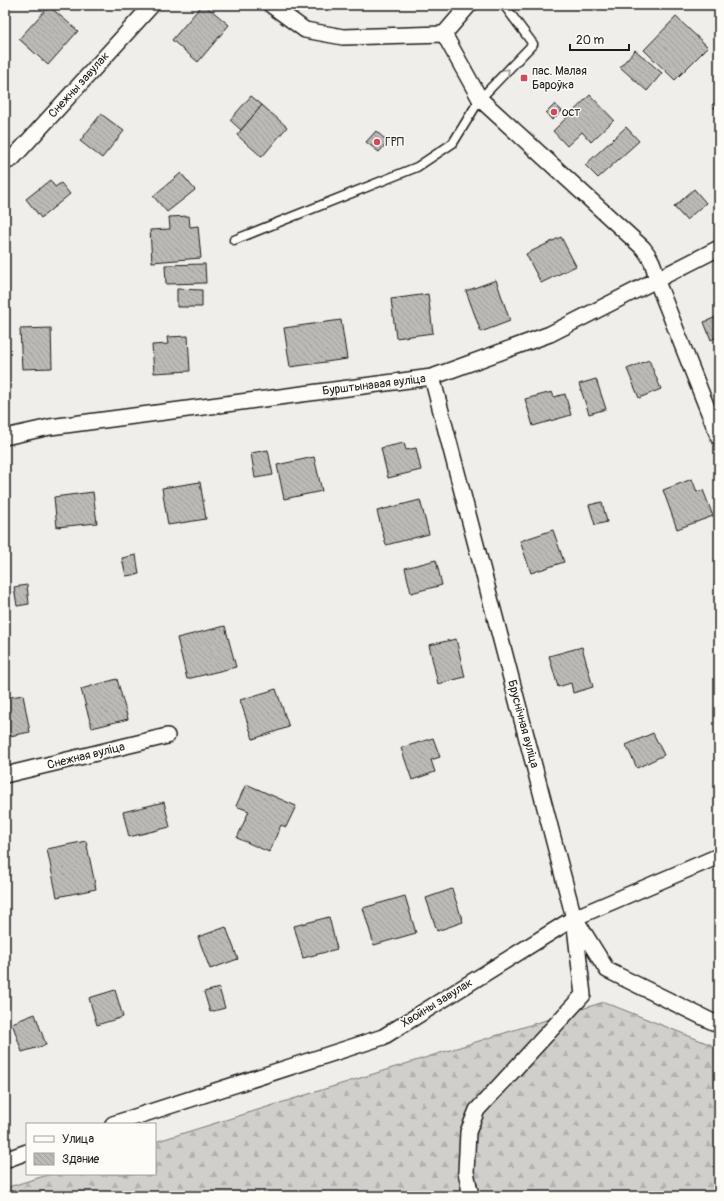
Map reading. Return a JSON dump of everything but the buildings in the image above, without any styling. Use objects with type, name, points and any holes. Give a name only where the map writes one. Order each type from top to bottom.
[{"type":"street","name":"Снежны завулак","points":[[5,162],[12,159],[152,5]]},
{"type":"street","points":[[271,5],[305,30],[343,37],[444,34],[469,5]]},
{"type":"street","points":[[444,34],[480,99],[650,256],[655,266],[656,279],[719,438]]},
{"type":"street","name":"Бурштынавая вуліца","points":[[5,437],[50,427],[432,377],[550,334],[719,248]]},
{"type":"street","name":"Бруснічная вуліца","points":[[432,377],[574,918]]},
{"type":"street","name":"Снежная вуліца","points":[[5,776],[167,736]]},
{"type":"street","points":[[574,918],[719,856]]},
{"type":"street","points":[[574,918],[607,970],[719,1025]]},
{"type":"street","points":[[471,1196],[466,1172],[468,1132],[477,1110],[583,995],[574,918]]},
{"type":"street","name":"Хвойны завулак","points":[[116,1123],[383,1036],[574,918]]},
{"type":"street","points":[[5,1160],[26,1152]]},
{"type":"lane","points":[[234,240],[417,167],[453,143],[480,99],[533,44],[504,5]]},
{"type":"green space","points":[[604,1002],[719,1048],[719,1196],[5,1196],[5,1188],[48,1175],[156,1175],[156,1142]]},
{"type":"place","name":"пас. Малая Бароўка","points":[[524,78]]},
{"type":"place","name":"ост","points":[[554,112]]},
{"type":"place","name":"ГРП","points":[[377,142]]}]
